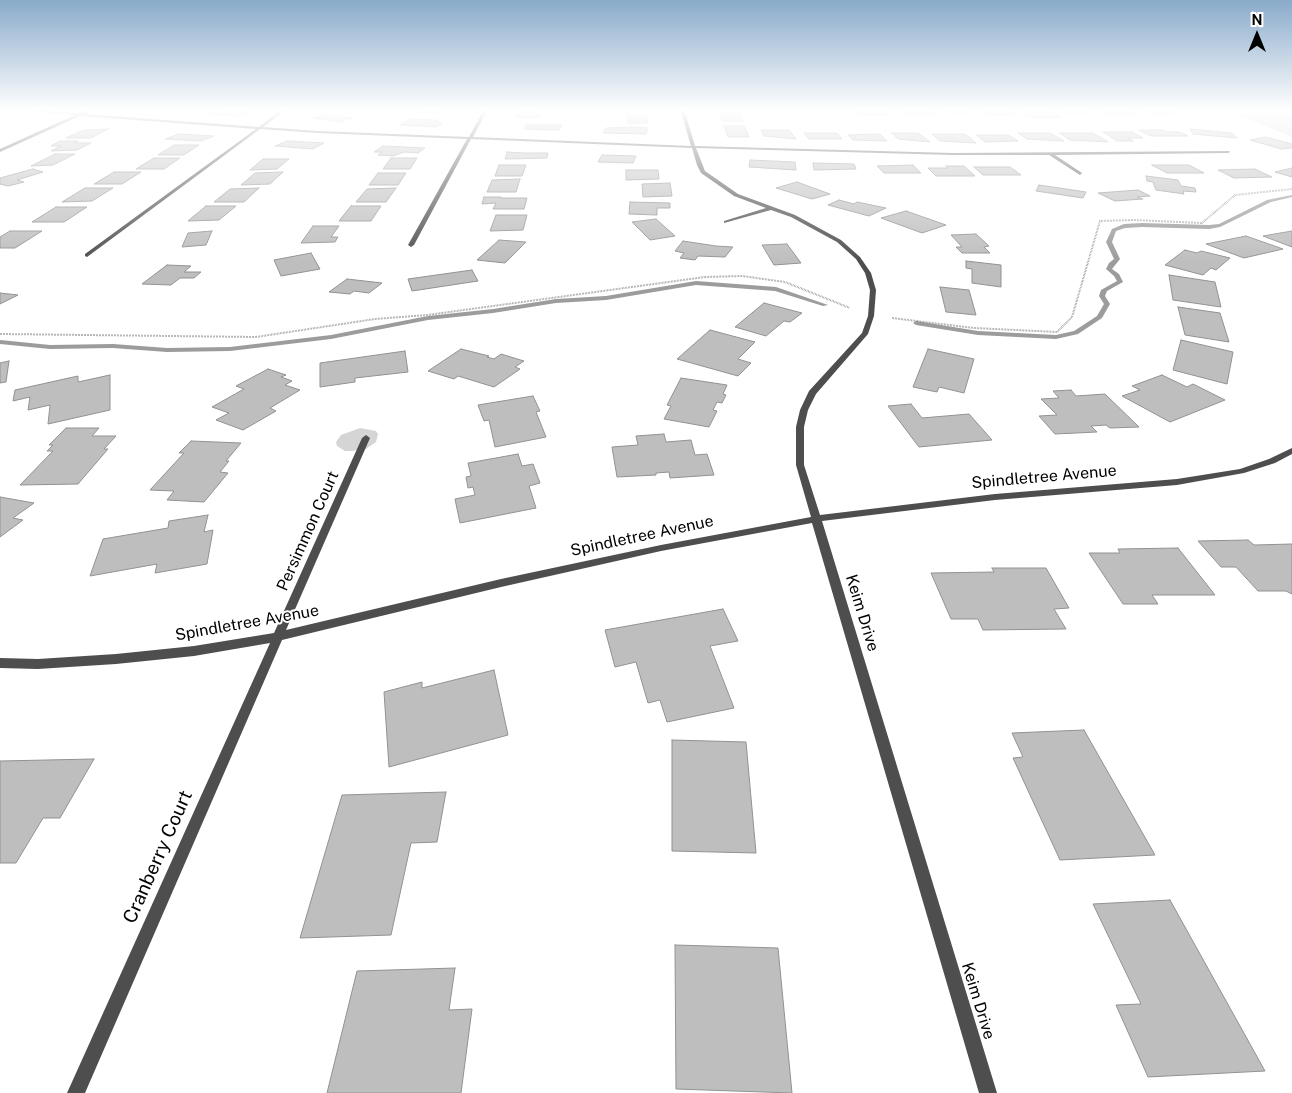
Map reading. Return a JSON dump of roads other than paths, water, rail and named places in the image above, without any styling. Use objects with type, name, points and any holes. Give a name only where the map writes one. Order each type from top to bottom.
[{"type":"street","points":[[87,255],[216,160]]},
{"type":"street","points":[[411,245],[458,160]]},
{"type":"street","name":"Keim Drive","points":[[697,160],[699,165],[712,179],[736,195],[803,221],[839,241],[858,258],[868,273],[873,290],[871,316],[864,334],[812,394],[804,410],[800,427],[800,465],[988,1093]]},
{"type":"street","points":[[1059,160],[1080,174]]},
{"type":"street","points":[[726,222],[771,208]]},
{"type":"street","name":"Persimmon Court","points":[[277,637],[366,438]]},
{"type":"street","name":"Spindletree Avenue","points":[[0,663],[38,664],[194,651],[277,637],[501,583],[661,548],[815,519],[995,497],[1177,482],[1241,471],[1272,461],[1292,451]]},
{"type":"street","name":"Cranberry Court","points":[[76,1093],[277,637]]},
{"type":"waterway","points":[[916,323],[978,333],[1056,337],[1076,333],[1100,317],[1107,304],[1102,296],[1104,290],[1120,282],[1117,275],[1109,269],[1111,264],[1117,259],[1109,242],[1114,230],[1124,226],[1142,225],[1209,227],[1220,225],[1269,201],[1292,196]]},
{"type":"waterway","points":[[0,342],[50,347],[113,346],[167,350],[230,349],[331,337],[428,318],[493,311],[556,301],[606,298],[696,283],[776,289],[825,305]]}]
